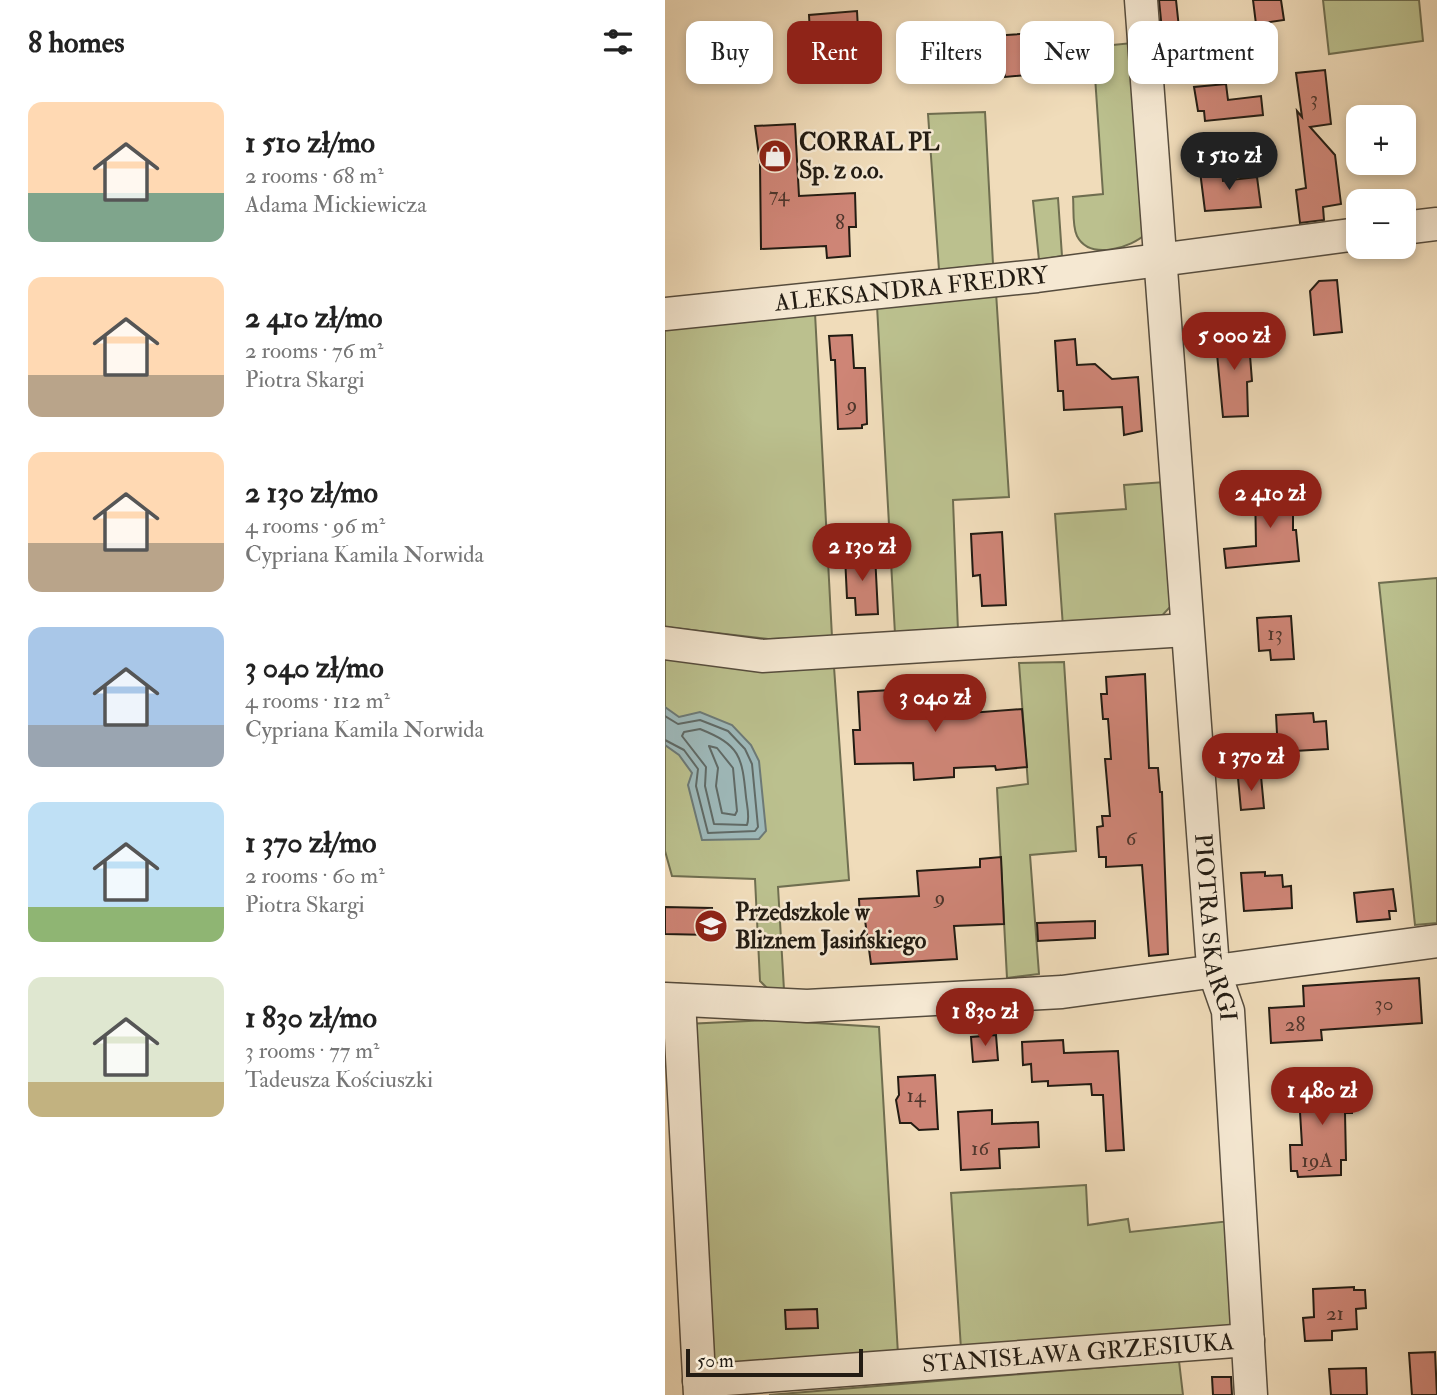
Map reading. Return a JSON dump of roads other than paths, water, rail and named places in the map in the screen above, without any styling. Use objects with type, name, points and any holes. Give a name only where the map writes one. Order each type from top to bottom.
[{"type":"street","name":"PIOTRA SKARGI","points":[[1141,0],[1158,258],[1214,971],[1228,1011],[1251,1395]]},
{"type":"street","points":[[1416,226],[1437,224]]},
{"type":"street","name":"ALEKSANDRA FREDRY","points":[[665,314],[1037,276],[1346,234]]},
{"type":"street","points":[[665,643],[762,656],[1187,630]]},
{"type":"street","points":[[699,1388],[672,999],[807,1006],[1062,992],[1437,941]]},
{"type":"street","name":"STANISŁAWA GRZESIUKA","points":[[699,1388],[1248,1340]]},
{"type":"water","points":[[665,707],[679,717],[700,712],[732,725],[751,745],[759,761],[766,831],[759,839],[702,840],[688,785],[692,773],[679,755],[665,745]]},
{"type":"place","name":"CORRAL PL Sp. z o.o.","points":[[775,156]]},
{"type":"place","name":"Przedszkole w Bliznem Jasińskiego","points":[[711,926]]}]
